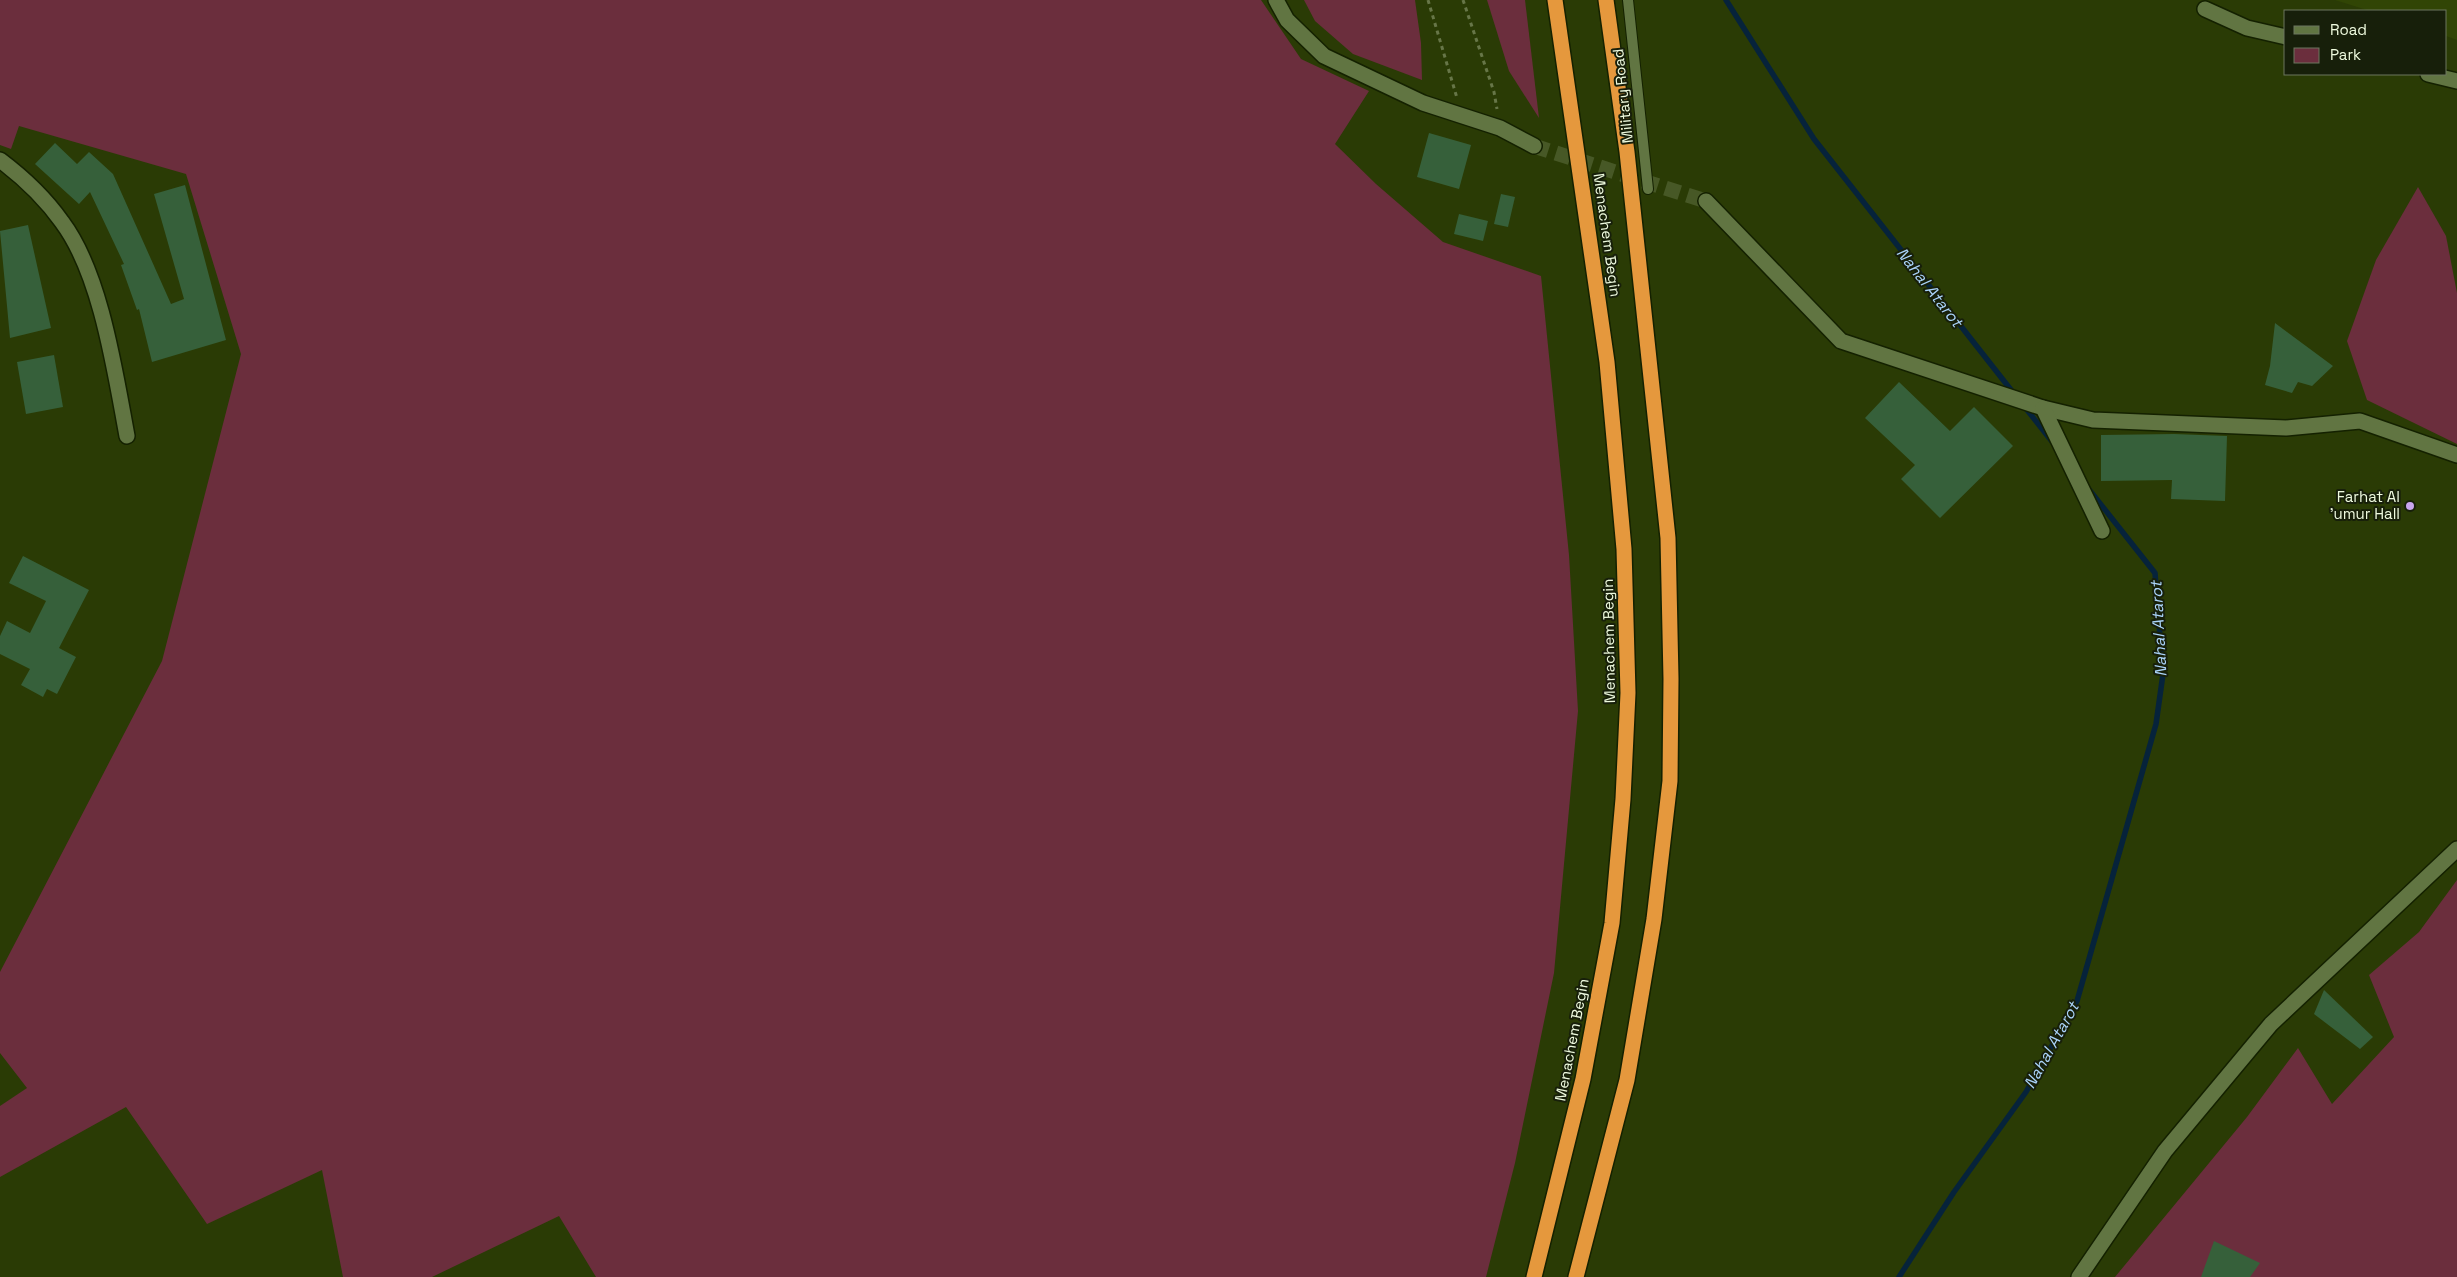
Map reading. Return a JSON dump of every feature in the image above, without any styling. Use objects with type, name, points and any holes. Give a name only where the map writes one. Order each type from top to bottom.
[{"type":"highway","name":"Menachem Begin","points":[[1534,1277],[1583,1079],[1612,924],[1623,799],[1628,693],[1624,549],[1607,362],[1555,0]]},
{"type":"highway","name":"Menachem Begin","points":[[1576,1277],[1627,1080],[1654,920],[1670,782],[1671,679],[1668,538],[1627,152],[1606,0]]},
{"type":"street","points":[[1276,0],[1287,20],[1324,56],[1423,103],[1500,128],[1534,146]]},
{"type":"street","points":[[2205,9],[2247,28],[2284,37]]},
{"type":"street","points":[[2432,75],[2457,81]]},
{"type":"street","points":[[0,160],[41,196],[63,223],[77,248],[92,285],[111,347],[128,436]]},
{"type":"street","points":[[1706,201],[1840,342],[2043,408],[2093,420],[2286,428],[2360,421],[2457,455]]},
{"type":"street","points":[[2043,408],[2102,531]]},
{"type":"street","points":[[2079,1277],[2165,1151],[2270,1024],[2457,849]]},
{"type":"lane","name":"Military Road","points":[[1628,0],[1648,189]]},
{"type":"path","points":[[1428,0],[1462,116]]},
{"type":"path","points":[[1464,0],[1494,92],[1500,128]]},
{"type":"shaded area","points":[[2335,0],[2457,0],[2457,40],[2447,36],[2447,10],[2367,10]]},
{"type":"green space","points":[[0,0],[1261,0],[1301,59],[1369,91],[1335,144],[1376,184],[1443,242],[1541,276],[1569,555],[1578,711],[1554,973],[1515,1163],[1486,1277],[596,1277],[559,1216],[432,1277],[343,1277],[322,1170],[207,1224],[126,1107],[0,1177],[0,1106],[27,1088],[0,1053],[0,972],[162,661],[241,354],[186,174],[19,126],[11,149],[0,145]]},
{"type":"green space","points":[[1304,0],[1415,0],[1421,43],[1422,80],[1353,54],[1315,21]]},
{"type":"green space","points":[[1487,0],[1525,0],[1539,118],[1509,71]]},
{"type":"green space","points":[[2418,187],[2446,236],[2457,293],[2457,444],[2367,400],[2347,341],[2376,260]]},
{"type":"green space","points":[[2457,880],[2457,1277],[2115,1277],[2247,1117],[2298,1048],[2332,1104],[2394,1037],[2369,975],[2419,932]]},
{"type":"building","points":[[1429,133],[1471,145],[1459,189],[1417,177]]},
{"type":"building","points":[[55,143],[77,164],[89,152],[113,174],[171,304],[184,299],[154,194],[185,185],[226,340],[152,362],[139,309],[137,310],[121,265],[124,264],[90,192],[79,204],[35,164]]},
{"type":"building","points":[[1501,194],[1515,197],[1508,227],[1494,224]]},
{"type":"building","points":[[1459,214],[1488,221],[1483,241],[1454,234]]},
{"type":"building","points":[[28,225],[51,328],[10,338],[0,231]]},
{"type":"building","points":[[2275,323],[2333,366],[2312,386],[2298,382],[2292,393],[2265,385],[2270,366]]},
{"type":"building","points":[[54,355],[63,407],[26,414],[17,362]]},
{"type":"building","points":[[1899,382],[1950,431],[1974,407],[2013,446],[1940,518],[1901,479],[1915,465],[1865,418]]},
{"type":"building","points":[[2174,434],[2227,436],[2225,501],[2171,499],[2172,480],[2101,481],[2101,435]]},
{"type":"building","points":[[23,556],[89,590],[59,648],[76,657],[57,694],[47,689],[43,697],[21,685],[30,669],[0,654],[0,636],[7,621],[30,633],[46,601],[9,583]]},
{"type":"building","points":[[2324,990],[2373,1037],[2360,1049],[2314,1014]]},
{"type":"building","points":[[2214,1241],[2260,1263],[2250,1277],[2201,1277]]},
{"type":"waterway","name":"Nahal Atarot","points":[[1726,0],[1814,139],[2015,395]]},
{"type":"waterway","name":"Nahal Atarot","points":[[2024,406],[2054,444]]},
{"type":"waterway","name":"Nahal Atarot","points":[[1899,1277],[1954,1192],[2026,1092],[2077,1001],[2156,724],[2163,674],[2155,573],[2087,487]]},
{"type":"tunnel","points":[[1534,146],[1706,201]]},
{"type":"place","name":"Farhat Al 'umur Hall","points":[[2410,506]]}]
